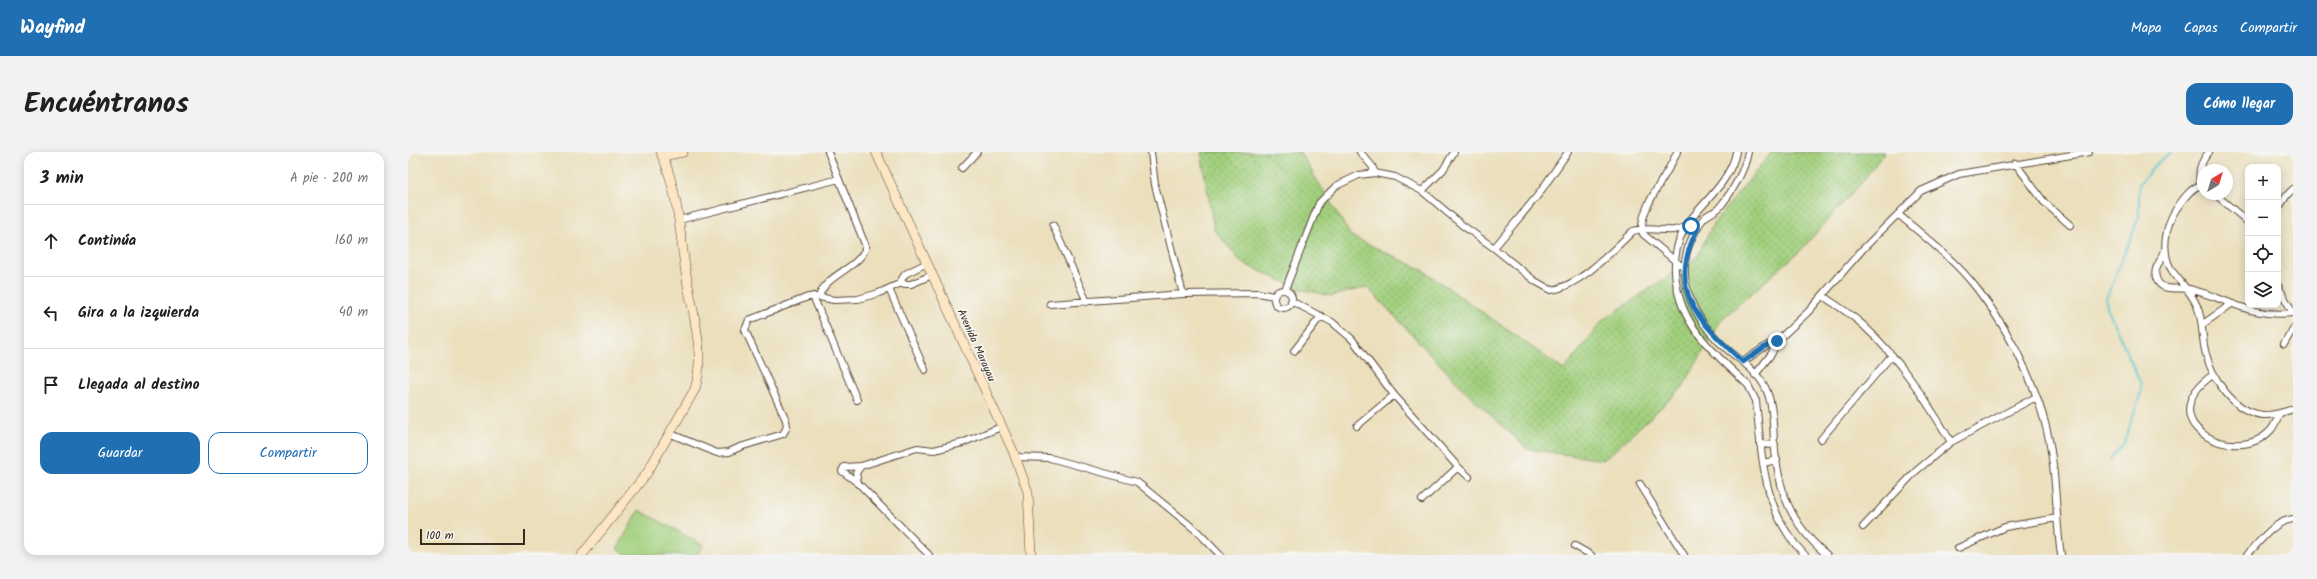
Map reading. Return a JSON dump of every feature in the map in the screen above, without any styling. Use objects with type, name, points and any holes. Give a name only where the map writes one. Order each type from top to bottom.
[{"type":"street","points":[[582,555],[647,473],[696,389],[700,365],[677,201],[662,154],[683,152]]},
{"type":"street","points":[[671,434],[717,453],[728,452],[740,446],[783,434],[787,427],[786,420],[745,330],[749,320],[816,296],[824,287],[862,256],[866,247],[828,152]]},
{"type":"street","name":"Avenida Marayau","points":[[876,152],[1015,457],[1028,492],[1032,555]]},
{"type":"street","points":[[962,168],[977,152]]},
{"type":"street","points":[[1151,152],[1155,185],[1183,294]]},
{"type":"street","points":[[1360,152],[1372,166],[1375,173]]},
{"type":"street","points":[[1422,191],[1443,170],[1454,152]]},
{"type":"street","points":[[1494,248],[1538,195],[1568,152]]},
{"type":"street","points":[[1677,152],[1673,164],[1647,209],[1641,229],[1643,234],[1685,269]]},
{"type":"street","points":[[1736,152],[1734,163],[1728,174],[1686,226],[1674,260],[1680,299],[1688,319],[1699,335],[1748,385],[1753,394],[1756,402],[1763,463],[1776,516],[1784,531],[1805,555]]},
{"type":"street","points":[[1748,152],[1738,180],[1718,209],[1705,217],[1690,243],[1685,269],[1690,300],[1699,319],[1726,348],[1756,375],[1766,388],[1770,400],[1777,460],[1787,506],[1812,543],[1827,555]]},
{"type":"street","points":[[1743,362],[1766,346],[1777,341],[1823,296],[1862,250],[1921,192],[1941,181],[1959,174],[2015,163],[2089,152]]},
{"type":"street","points":[[2201,164],[2209,152]]},
{"type":"street","points":[[2015,163],[2044,202],[2070,225]]},
{"type":"street","points":[[1286,290],[1319,203],[1336,186],[1359,175],[1375,173],[1395,177],[1422,191],[1462,225],[1494,248],[1535,281],[1551,290],[1558,289],[1580,277],[1634,231],[1641,229],[1675,230],[1686,226],[1698,228]]},
{"type":"street","points":[[679,220],[839,179]]},
{"type":"street","points":[[2197,187],[2194,187],[2174,212],[2167,232],[2165,249],[2156,267],[2158,282],[2172,289],[2188,289],[2230,305],[2255,312],[2276,315],[2293,313],[2281,291]]},
{"type":"street","points":[[2281,204],[2293,189]]},
{"type":"street","points":[[2222,200],[2245,219]]},
{"type":"street","points":[[1899,214],[1954,263],[1978,289],[2018,354],[2036,397],[2052,457],[2061,555]]},
{"type":"street","points":[[1053,225],[1087,302]]},
{"type":"street","points":[[2165,249],[2172,270],[2188,289],[2197,305],[2203,324],[2203,339],[2206,354],[2214,374],[2239,406],[2252,413],[2264,415],[2280,413],[2293,409]]},
{"type":"street","points":[[899,284],[905,274],[927,263]]},
{"type":"street","points":[[816,296],[834,300],[858,299],[889,289],[899,284],[911,284],[932,275]]},
{"type":"street","points":[[889,289],[925,370]]},
{"type":"street","points":[[1274,296],[1279,291],[1286,290]]},
{"type":"street","points":[[1274,296],[1275,302],[1280,307],[1287,306],[1291,301],[1290,295],[1286,290]]},
{"type":"street","points":[[1050,304],[1183,294],[1258,293],[1274,296]]},
{"type":"street","points":[[816,296],[856,400]]},
{"type":"street","points":[[1823,296],[1862,324],[1892,355],[1923,398],[1951,442]]},
{"type":"street","points":[[1291,301],[1332,322],[1352,339],[1394,395],[1458,467],[1469,476]]},
{"type":"street","points":[[2203,324],[2230,305]]},
{"type":"street","points":[[1294,351],[1321,316]]},
{"type":"street","points":[[2284,344],[2293,330]]},
{"type":"street","points":[[1756,375],[1772,353],[1777,341]]},
{"type":"street","points":[[1821,439],[1892,355]]},
{"type":"street","points":[[2214,374],[2197,390],[2190,402],[2188,413],[2194,424],[2203,434],[2217,442],[2228,444],[2254,442],[2272,429],[2280,413]]},
{"type":"street","points":[[1357,426],[1394,395]]},
{"type":"street","points":[[1863,527],[1916,471],[1951,442],[2036,397]]},
{"type":"street","points":[[928,555],[858,483],[842,471],[844,467],[861,466],[917,448],[934,450],[962,443],[1001,427]]},
{"type":"street","points":[[1760,444],[1775,444]]},
{"type":"street","points":[[1015,457],[1050,458],[1137,482],[1198,532],[1220,555]]},
{"type":"street","points":[[1763,463],[1777,460]]},
{"type":"street","points":[[858,483],[856,473],[861,466]]},
{"type":"street","points":[[1422,500],[1458,467]]},
{"type":"street","points":[[1640,484],[1684,555]]},
{"type":"street","points":[[1958,548],[2005,527],[2057,518]]},
{"type":"street","points":[[2247,555],[2274,526],[2285,520],[2293,520]]},
{"type":"street","points":[[1575,546],[1591,555]]},
{"type":"green space","points":[[1201,152],[1300,152],[1351,236],[1423,270],[1564,370],[1603,320],[1697,257],[1713,224],[1772,152],[1885,152],[1861,183],[1800,251],[1722,319],[1682,388],[1604,460],[1527,449],[1466,392],[1367,287],[1332,296],[1300,289],[1242,263],[1214,230]]},
{"type":"green space","points":[[639,510],[703,545],[697,555],[628,555],[617,549]]},
{"type":"waterway","points":[[2110,459],[2124,443],[2141,392],[2141,384],[2107,308],[2106,299],[2139,217],[2139,184],[2159,161],[2172,152]]},
{"type":"route","points":[[1691,226],[1698,228],[1690,243],[1685,269],[1690,300],[1699,319],[1726,348],[1743,362],[1754,356],[1766,346],[1777,341]]}]
